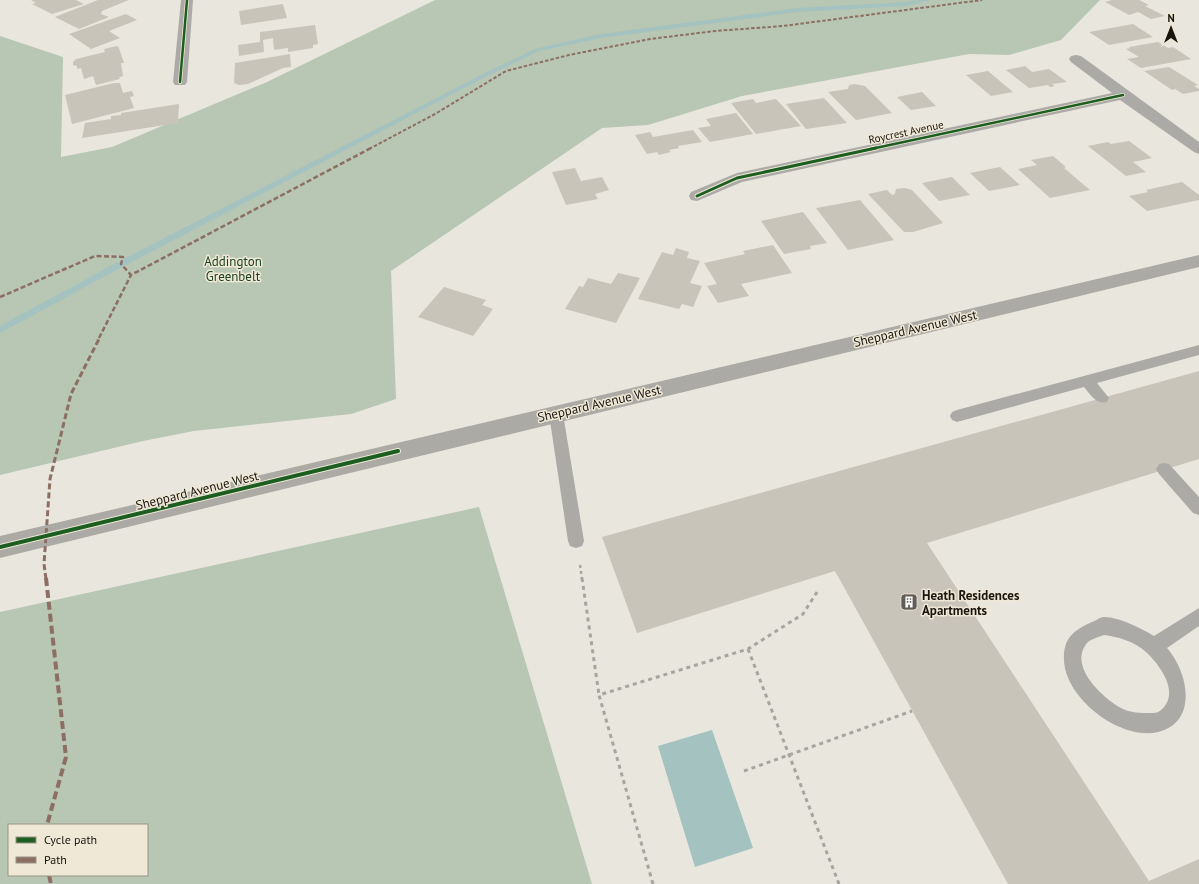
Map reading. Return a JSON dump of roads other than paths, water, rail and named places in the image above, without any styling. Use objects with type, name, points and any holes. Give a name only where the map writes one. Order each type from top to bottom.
[{"type":"main road","name":"Sheppard Avenue West","points":[[0,547],[1199,261]]},
{"type":"street","points":[[180,82],[187,0]]},
{"type":"street","points":[[1076,59],[1123,95],[1199,149]]},
{"type":"street","name":"Roycrest Avenue","points":[[696,196],[737,178],[1123,95]]},
{"type":"lane","points":[[957,416],[1199,350]]},
{"type":"lane","points":[[1087,381],[1102,398]]},
{"type":"lane","points":[[556,414],[576,541]]},
{"type":"lane","points":[[1164,469],[1199,508]]},
{"type":"lane","points":[[1153,647],[1199,616]]},
{"type":"lane","points":[[1103,626],[1120,628],[1137,635],[1153,647],[1165,660],[1174,675],[1179,690],[1177,704],[1170,716],[1158,722],[1141,724],[1123,719],[1105,709],[1089,695],[1078,679],[1072,663],[1072,648],[1079,637],[1089,629],[1103,626]]},
{"type":"water","points":[[712,730],[753,848],[695,867],[658,746]]},
{"type":"waterway","points":[[0,330],[121,264],[485,75],[537,50],[601,36],[797,10],[906,4],[928,0]]},
{"type":"place","name":"Heath Residences Apartments","points":[[909,602]]},
{"type":"park label","name":"Addington Greenbelt","points":[[233,268]]}]
